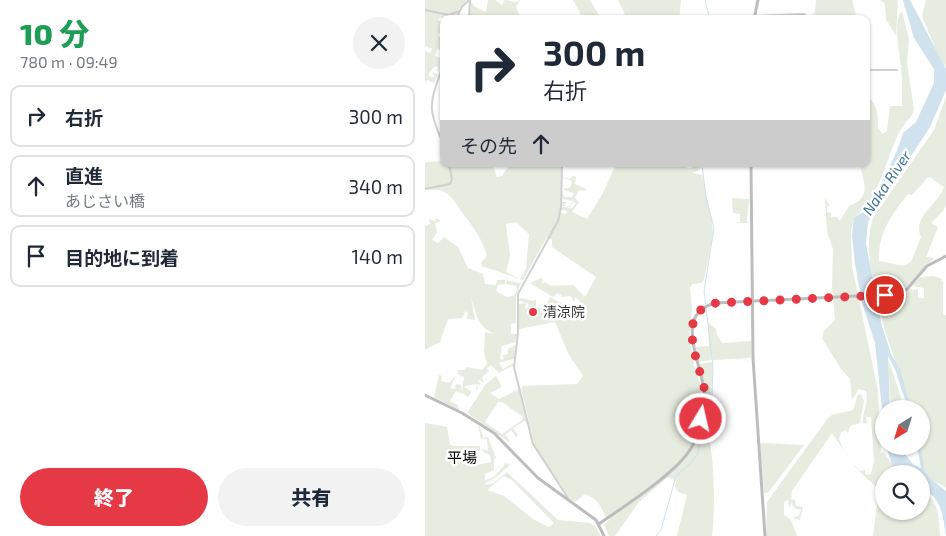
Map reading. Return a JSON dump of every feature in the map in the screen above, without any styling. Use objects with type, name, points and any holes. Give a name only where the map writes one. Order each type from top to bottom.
[{"type":"street","points":[[425,10],[449,15],[459,10],[469,0]]},
{"type":"street","points":[[469,0],[469,15]]},
{"type":"street","points":[[755,15],[758,0]]},
{"type":"street","points":[[458,15],[459,10]]},
{"type":"street","points":[[788,15],[805,15]]},
{"type":"street","points":[[870,70],[897,70]]},
{"type":"street","points":[[440,72],[431,94],[429,108],[432,125],[440,138]]},
{"type":"street","points":[[425,189],[449,184],[452,179],[450,167]]},
{"type":"street","points":[[562,167],[561,208],[558,222],[517,294],[518,333],[514,367],[533,444],[565,490],[571,502]]},
{"type":"street","points":[[751,167],[754,379],[765,536]]},
{"type":"street","points":[[599,524],[681,462],[695,442],[705,400],[693,336],[696,315],[702,308],[711,304],[753,301],[885,295],[905,290],[927,266],[946,256]]},
{"type":"street","points":[[425,395],[462,413],[494,433],[538,478],[599,524],[604,536]]},
{"type":"shaded area","points":[[425,0],[467,0],[456,11],[450,14],[441,14],[449,15],[440,15],[438,20],[440,22],[438,36],[440,37],[440,51],[438,48],[435,56],[440,58],[440,69],[439,72],[437,71],[438,67],[435,66],[428,75],[433,78],[434,75],[431,72],[438,74],[434,83],[427,80],[425,83],[425,51],[430,53],[432,49],[425,46]]},
{"type":"shaded area","points":[[488,0],[495,0],[502,5],[505,0],[515,2],[520,0],[516,7],[519,15],[469,15],[471,1],[474,6],[486,12]]},
{"type":"shaded area","points":[[573,0],[590,0],[599,15],[581,15]]},
{"type":"shaded area","points":[[618,0],[681,0],[679,15],[625,15]]},
{"type":"shaded area","points":[[816,0],[852,0],[856,15],[814,15]]},
{"type":"shaded area","points":[[880,0],[898,0],[896,36],[886,19],[885,4]]},
{"type":"shaded area","points":[[926,0],[946,0],[946,67],[938,55],[922,16]]},
{"type":"shaded area","points":[[902,11],[909,39],[907,62],[914,110],[901,129],[882,177],[870,201],[854,217],[851,232],[852,266],[878,391],[878,400],[875,400],[875,455],[886,455],[892,465],[875,465],[875,486],[856,468],[851,461],[860,471],[865,470],[866,475],[871,474],[874,461],[871,417],[866,417],[867,423],[863,424],[867,399],[866,391],[859,389],[852,400],[850,379],[841,369],[822,338],[824,331],[835,320],[832,288],[833,249],[827,232],[825,198],[830,206],[827,206],[827,212],[831,213],[831,217],[837,217],[840,221],[849,206],[861,199],[864,194],[865,189],[861,167],[870,167],[870,100],[877,113],[878,128],[883,134],[887,131],[890,106],[902,106],[902,72],[897,24]]},
{"type":"shaded area","points":[[946,97],[946,205],[943,211],[931,223],[938,227],[926,257],[935,258],[904,288],[896,291],[876,292],[870,264],[869,246],[873,218],[934,130]],"holes":[[[930,177],[944,187],[920,223],[921,237],[911,262],[904,266],[879,261],[883,233],[896,209],[908,194],[912,195]]]},
{"type":"shaded area","points":[[440,161],[440,167],[493,167],[497,177],[502,176],[508,167],[561,167],[560,213],[566,214],[567,211],[561,209],[562,207],[572,208],[576,203],[573,202],[570,207],[562,206],[562,202],[566,202],[565,206],[569,206],[573,201],[562,199],[562,191],[564,197],[572,197],[574,193],[564,190],[564,188],[570,188],[572,181],[562,177],[570,179],[573,176],[576,177],[575,184],[586,189],[585,191],[579,190],[575,198],[579,202],[572,212],[587,219],[603,193],[615,167],[700,167],[699,170],[692,173],[702,175],[712,220],[713,235],[704,280],[701,283],[692,284],[690,288],[692,309],[689,338],[694,365],[702,390],[699,420],[701,423],[707,397],[698,364],[712,362],[713,366],[711,397],[703,424],[710,445],[712,461],[714,511],[712,536],[677,536],[687,495],[678,492],[675,486],[676,481],[668,477],[639,502],[615,536],[609,536],[604,525],[610,519],[608,516],[605,517],[596,500],[585,494],[575,502],[571,500],[535,447],[521,389],[523,386],[577,384],[583,376],[568,353],[555,322],[519,329],[517,304],[526,303],[517,300],[522,298],[533,301],[536,299],[536,308],[549,309],[547,304],[550,297],[563,304],[577,304],[587,294],[596,277],[552,247],[552,240],[547,237],[523,280],[520,279],[482,266],[481,263],[487,256],[475,230],[449,195],[440,190],[425,190],[425,162]],"holes":[[[516,222],[529,234],[526,269],[520,279],[506,272],[510,256],[506,224]]]},
{"type":"shaded area","points":[[732,198],[749,199],[747,221],[749,223],[734,223],[740,222],[740,214],[733,213]]},
{"type":"shaded area","points":[[436,218],[441,221],[435,223],[437,232],[432,240],[438,243],[444,237],[458,247],[468,268],[483,274],[485,284],[496,285],[497,280],[505,280],[505,284],[498,285],[496,291],[508,297],[515,294],[517,288],[516,286],[506,284],[507,278],[508,281],[521,283],[516,295],[516,323],[511,324],[511,334],[517,334],[516,342],[502,346],[500,360],[503,359],[503,355],[508,354],[508,349],[516,345],[514,359],[499,363],[503,369],[513,363],[514,365],[499,373],[491,365],[487,368],[489,371],[482,377],[484,383],[478,379],[481,385],[477,384],[478,389],[474,390],[477,387],[476,384],[465,386],[471,393],[468,397],[462,393],[464,377],[458,374],[458,370],[465,370],[467,367],[482,370],[487,364],[484,353],[485,332],[496,334],[490,332],[481,324],[471,298],[475,320],[467,319],[468,313],[465,311],[463,318],[448,319],[440,342],[425,350],[425,226],[430,224],[429,219],[435,221]]},
{"type":"shaded area","points":[[933,276],[940,278],[943,282],[943,315],[946,315],[946,488],[930,479],[930,465],[923,465],[921,455],[930,455],[930,400],[908,400],[883,324],[878,297],[898,295],[910,288],[912,290],[918,289],[918,298],[924,298],[924,288],[912,286],[920,277]]},
{"type":"shaded area","points":[[541,278],[543,280],[541,284],[545,282],[551,286],[573,285],[584,296],[580,301],[575,297],[574,302],[571,296],[561,297],[558,293],[553,297],[530,283]]},
{"type":"shaded area","points":[[708,323],[716,329],[722,343],[751,341],[751,358],[713,360],[711,346],[712,360],[697,362],[696,347],[709,346]]},
{"type":"shaded area","points":[[888,359],[902,400],[890,400]]},
{"type":"shaded area","points":[[439,375],[442,376],[441,381],[449,383],[456,375],[450,388],[455,389],[456,384],[461,385],[462,394],[456,391],[450,401],[458,405],[459,410],[434,397]]},
{"type":"shaded area","points":[[496,376],[502,387],[490,393],[499,399],[519,389],[527,424],[524,421],[513,428],[518,435],[516,437],[511,430],[505,435],[509,442],[467,413],[485,385]],"holes":[[[498,402],[502,402],[523,417],[522,420],[502,434],[485,422]]]},
{"type":"shaded area","points":[[861,394],[864,401],[860,423],[850,426],[848,433],[845,430],[841,432],[839,439],[845,452],[832,433],[792,491],[791,499],[795,500],[796,506],[803,507],[800,520],[793,518],[799,515],[801,510],[796,509],[791,503],[789,509],[788,500],[784,502],[784,515],[791,520],[797,536],[766,536],[767,502],[828,418],[832,415],[853,410],[858,395]]},
{"type":"shaded area","points":[[425,423],[447,427],[450,444],[453,446],[480,446],[480,451],[470,452],[477,465],[491,462],[490,455],[483,452],[482,448],[488,450],[487,439],[481,439],[478,425],[483,438],[488,437],[496,458],[494,459],[494,470],[485,474],[485,480],[494,477],[506,463],[510,465],[494,479],[485,483],[485,485],[494,483],[507,472],[558,520],[590,523],[595,526],[601,536],[425,536]],"holes":[[[504,476],[512,480],[554,523],[549,527],[533,519],[504,496],[487,490]]]},
{"type":"shaded area","points":[[760,443],[804,445],[768,493],[764,493]]},
{"type":"shaded area","points":[[930,497],[935,504],[940,536],[873,536],[875,520],[930,520]]},
{"type":"water","name":"Naka River","points":[[903,0],[910,0],[946,69],[946,90],[930,127],[868,222],[866,244],[882,326],[891,354],[900,369],[909,400],[905,400],[895,369],[888,356],[890,400],[881,400],[875,343],[862,303],[852,235],[854,217],[862,213],[877,191],[897,151],[903,133],[916,122],[934,83],[934,69],[914,38]]},
{"type":"water","points":[[889,455],[906,455],[915,465],[892,465]]},
{"type":"water","points":[[919,455],[922,455],[924,465],[920,465]]},
{"type":"water","points":[[930,478],[946,491],[946,536],[940,508],[930,494]]},
{"type":"waterway","points":[[705,0],[709,15]]},
{"type":"waterway","points":[[656,536],[661,530],[676,476],[691,463],[698,453],[707,409],[712,398],[713,366],[704,291],[714,228],[706,198],[702,167]]},
{"type":"place","name":"清涼院","points":[[533,312]]},
{"type":"district","name":"平場","points":[[462,458]]},
{"type":"route","points":[[701,419],[705,395],[696,364],[692,331],[694,318],[702,308],[716,303],[885,295]]}]
